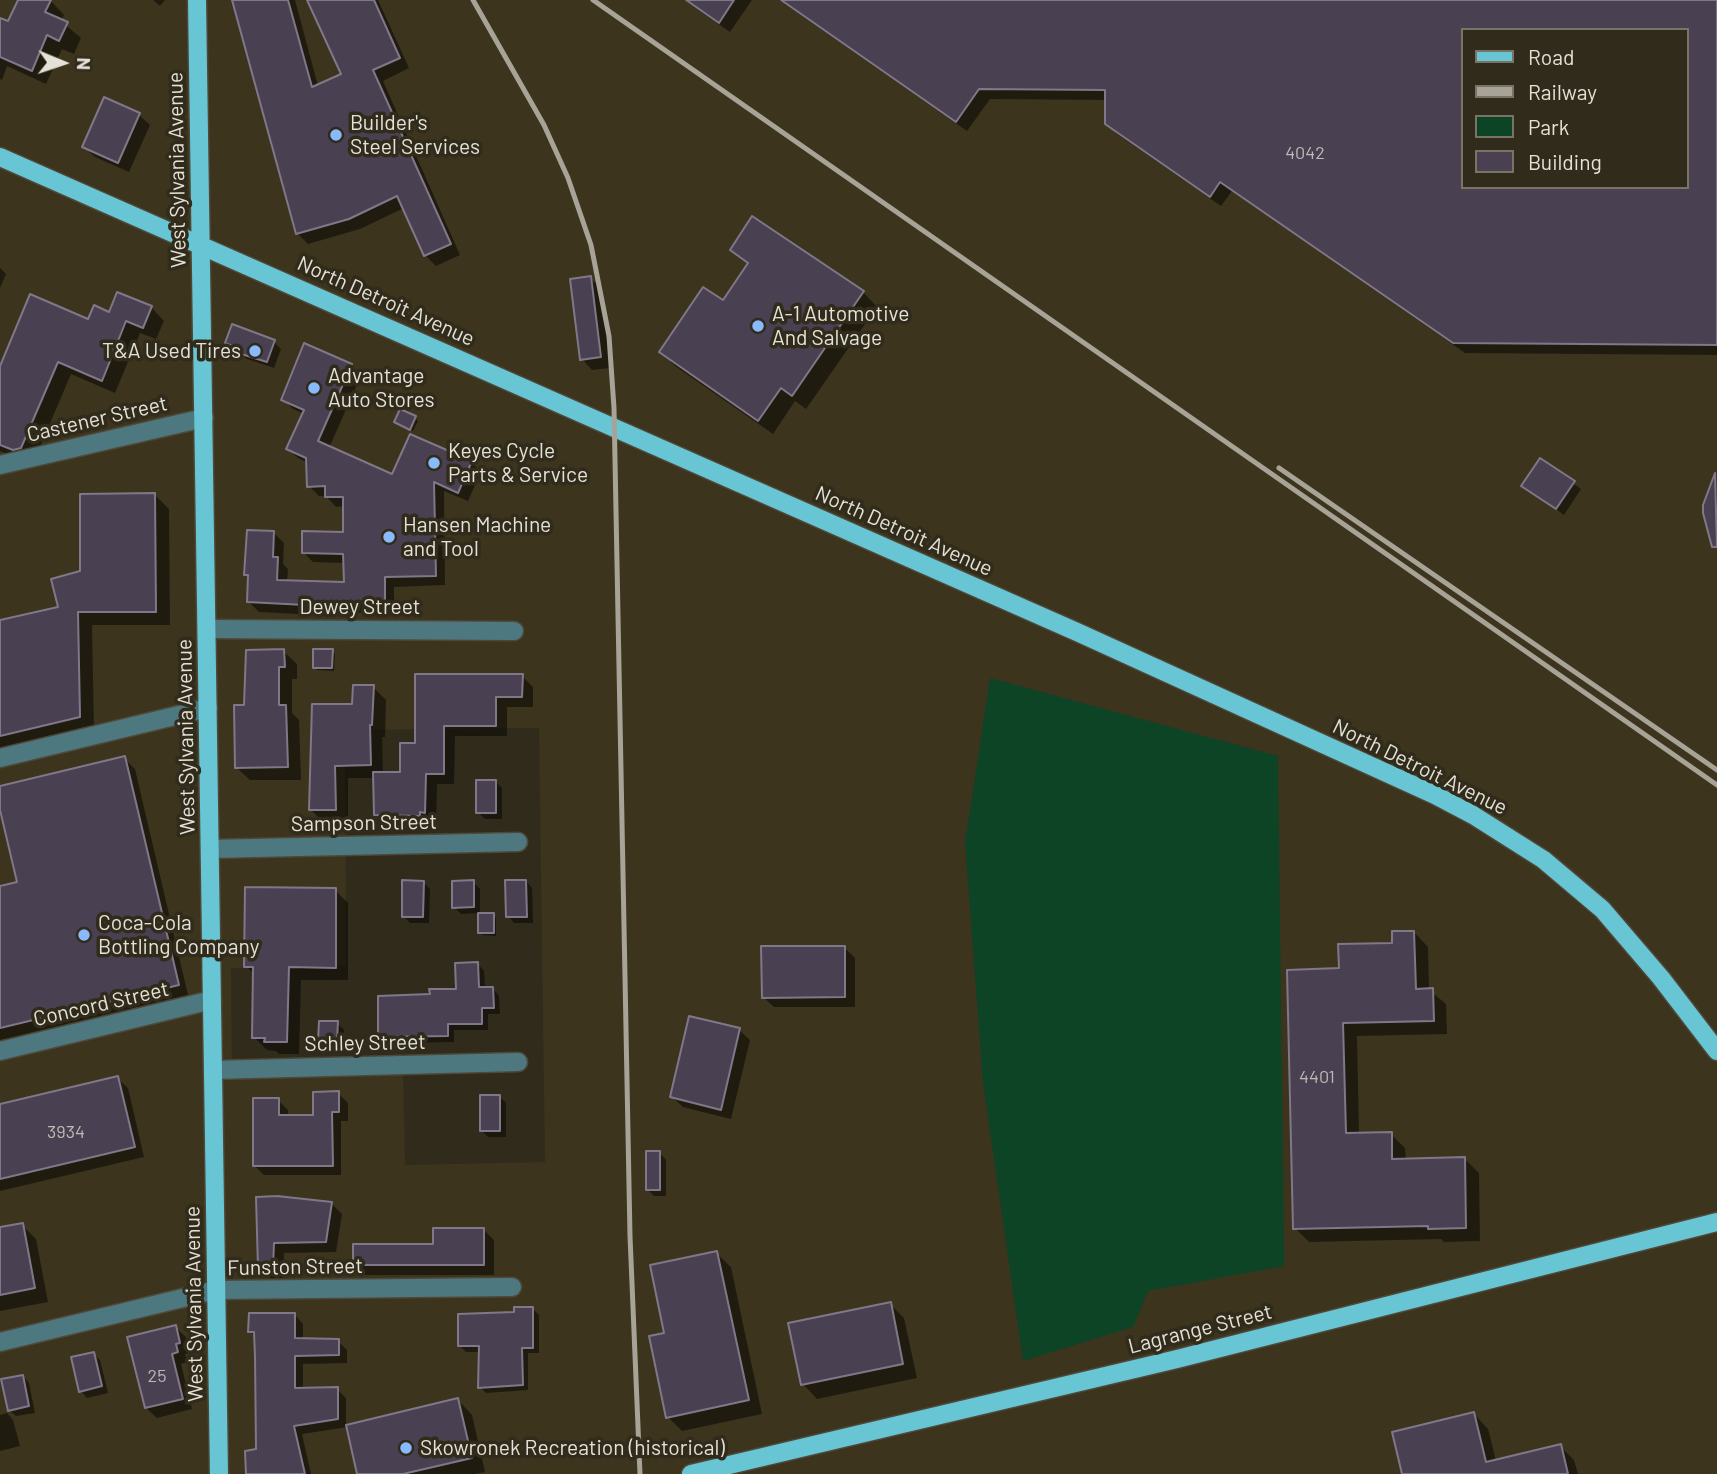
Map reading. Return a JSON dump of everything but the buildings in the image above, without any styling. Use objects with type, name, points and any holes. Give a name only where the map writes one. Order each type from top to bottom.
[{"type":"main road","name":"West Sylvania Avenue","points":[[197,0],[219,1474]]},
{"type":"main road","name":"North Detroit Avenue","points":[[0,157],[1076,632],[1435,795],[1473,815],[1544,860],[1602,909],[1661,978],[1717,1051]]},
{"type":"main road","name":"Lagrange Street","points":[[691,1474],[1177,1359],[1717,1222]]},
{"type":"street","name":"Castener Street","points":[[0,465],[204,418]]},
{"type":"street","name":"Dewey Street","points":[[207,628],[514,631]]},
{"type":"street","points":[[0,758],[208,708]]},
{"type":"street","name":"Sampson Street","points":[[210,849],[518,842]]},
{"type":"street","name":"Concord Street","points":[[0,1051],[212,1000]]},
{"type":"street","name":"Schley Street","points":[[213,1070],[518,1062]]},
{"type":"street","name":"Funston Street","points":[[0,1342],[216,1290],[512,1287]]},
{"type":"shaded area","points":[[0,0],[1717,0],[1717,1474],[0,1474]],"holes":[[[539,728],[545,1162],[405,1165],[403,1069],[232,1072],[231,968],[346,966],[345,730]]]},
{"type":"green space","points":[[990,678],[1278,756],[1284,1266],[1148,1291],[1133,1327],[1023,1361],[983,1082],[965,843]]},
{"type":"railway","points":[[473,0],[544,125],[568,178],[591,245],[609,336],[614,408],[630,1236],[640,1474]]},
{"type":"railway","points":[[593,0],[1717,785]]},
{"type":"railway","points":[[1279,468],[1717,770]]},
{"type":"place","name":"Builder's Steel Services","points":[[336,135]]},
{"type":"place","name":"A-1 Automotive And Salvage","points":[[758,326]]},
{"type":"place","name":"T&A Used Tires","points":[[255,351]]},
{"type":"place","name":"Advantage Auto Stores","points":[[314,388]]},
{"type":"place","name":"Keyes Cycle Parts & Service","points":[[434,463]]},
{"type":"place","name":"Hansen Machine and Tool","points":[[389,537]]},
{"type":"place","name":"Coca-Cola Bottling Company","points":[[84,935]]},
{"type":"place","name":"Skowronek Recreation (historical)","points":[[406,1448]]}]
